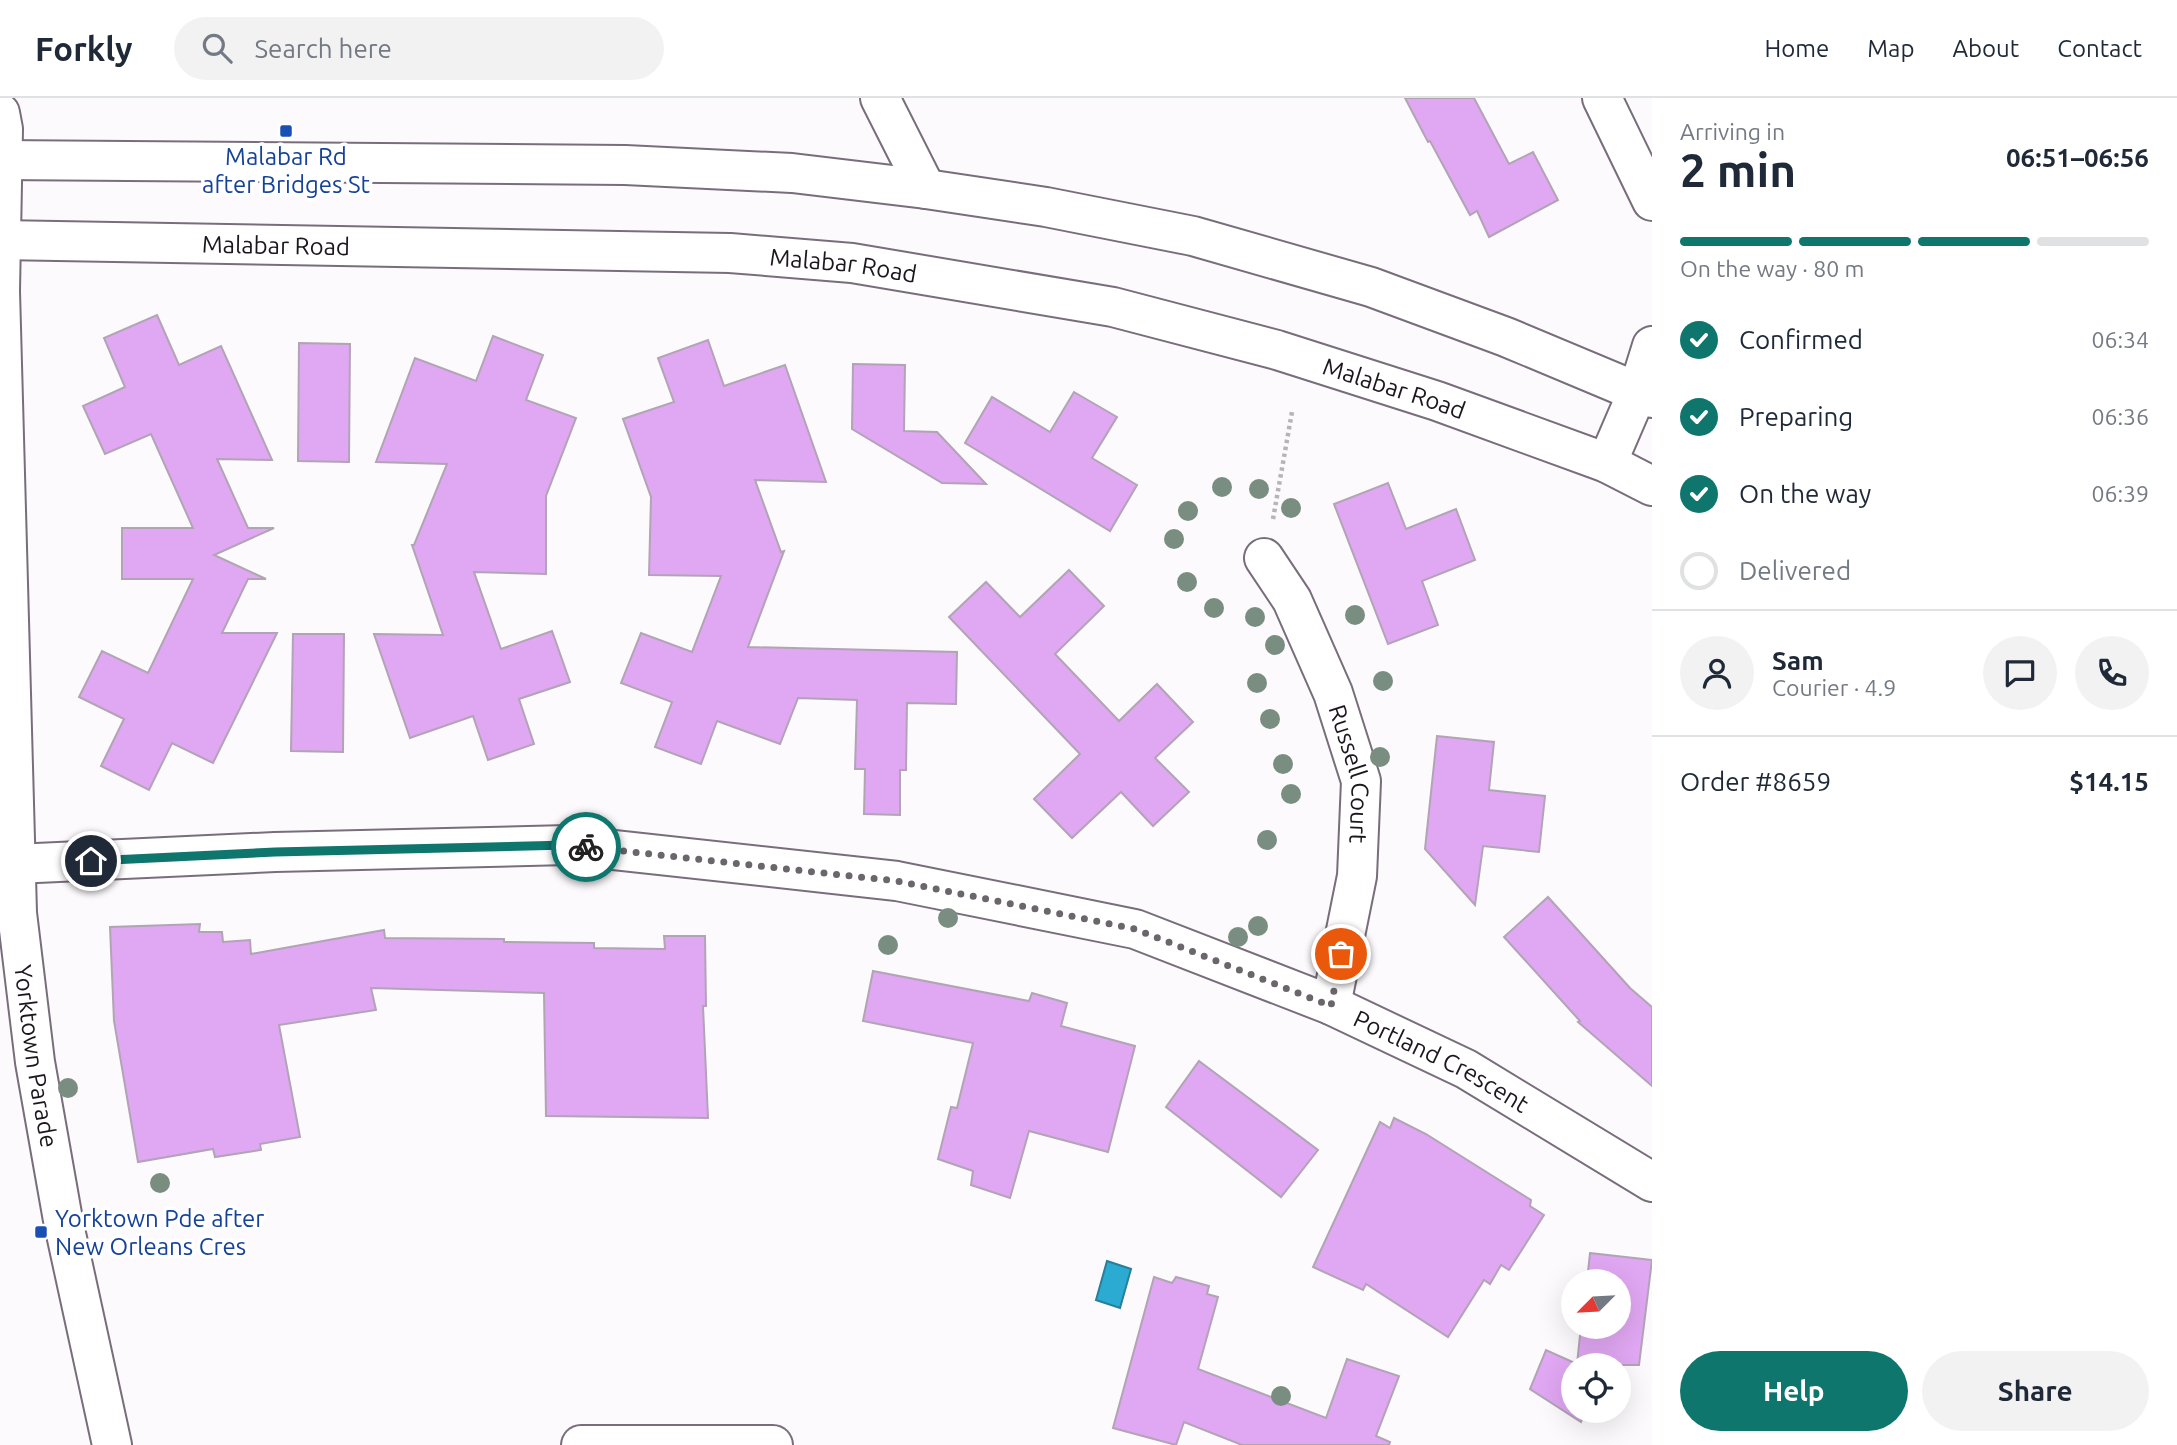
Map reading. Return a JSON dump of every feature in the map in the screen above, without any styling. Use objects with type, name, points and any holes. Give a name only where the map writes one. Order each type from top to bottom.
[{"type":"street","points":[[880,98],[926,189]]},
{"type":"street","points":[[1602,98],[1652,201]]},
{"type":"street","name":"Yorktown Parade","points":[[0,113],[0,240],[17,913],[35,1062],[64,1220],[112,1445]]},
{"type":"street","points":[[1,160],[625,165],[793,173],[926,189],[1046,207],[1193,236],[1371,287],[1506,337],[1645,395]]},
{"type":"street","name":"Malabar Road","points":[[0,240],[730,253],[852,263],[1113,307],[1278,350],[1437,401],[1607,463],[1652,486]]},
{"type":"street","points":[[1607,463],[1645,395],[1652,346]]},
{"type":"street","name":"Russell Court","points":[[1264,558],[1292,600],[1333,693],[1361,782],[1357,876],[1331,1006]]},
{"type":"street","name":"Portland Crescent","points":[[15,864],[275,852],[568,845],[897,881],[1135,929],[1331,1006],[1466,1069],[1652,1182]]},
{"type":"street","points":[[581,1445],[773,1445]]},
{"type":"path","points":[[1264,558],[1281,481],[1292,412]]},
{"type":"water","points":[[1107,1261],[1131,1269],[1120,1308],[1096,1300]]},
{"type":"building","points":[[1405,98],[1474,98],[1509,164],[1533,152],[1558,200],[1489,237],[1477,211],[1470,215]]},
{"type":"building","points":[[157,315],[179,365],[221,346],[272,460],[217,459],[248,528],[274,528],[214,555],[266,579],[248,579],[222,633],[277,633],[213,763],[172,743],[149,790],[101,766],[124,719],[79,697],[102,651],[148,673],[193,579],[122,579],[122,528],[193,528],[151,434],[105,454],[83,406],[125,387],[104,338]]},
{"type":"building","points":[[493,336],[543,355],[526,400],[576,418],[546,496],[546,574],[474,572],[501,649],[552,631],[570,682],[519,699],[534,744],[488,760],[473,716],[410,738],[374,634],[443,635],[412,545],[447,464],[376,462],[415,358],[476,381]]},
{"type":"building","points":[[708,340],[724,386],[785,365],[826,482],[755,480],[781,552],[784,551],[748,647],[957,652],[956,704],[907,703],[906,770],[900,770],[900,815],[864,814],[865,769],[855,769],[857,700],[798,698],[780,744],[717,721],[701,764],[655,747],[672,702],[621,683],[641,633],[692,652],[721,576],[649,575],[651,497],[623,419],[674,402],[658,358]]},
{"type":"building","points":[[299,343],[350,344],[349,462],[298,461]]},
{"type":"building","points":[[853,364],[905,365],[904,431],[937,432],[986,484],[942,483],[852,429]]},
{"type":"building","points":[[1074,392],[1117,417],[1092,458],[1137,485],[1110,531],[965,443],[992,397],[1050,432]]},
{"type":"building","points":[[1388,483],[1406,529],[1456,509],[1475,560],[1422,581],[1438,625],[1388,644],[1334,504]]},
{"type":"building","points":[[1069,570],[1104,606],[1055,654],[1119,721],[1157,684],[1193,722],[1155,758],[1189,792],[1153,826],[1121,792],[1072,838],[1034,799],[1080,754],[949,617],[986,582],[1020,617]]},
{"type":"building","points":[[293,634],[344,634],[343,752],[291,751]]},
{"type":"building","points":[[1437,736],[1494,742],[1489,790],[1545,796],[1539,852],[1483,846],[1475,905],[1425,849]]},
{"type":"building","points":[[1548,897],[1630,988],[1652,1007],[1652,1086],[1578,1022],[1580,1021],[1504,937]]},
{"type":"building","points":[[200,924],[199,932],[222,932],[223,942],[250,940],[251,954],[384,930],[385,938],[594,943],[594,948],[665,949],[664,936],[705,936],[706,1006],[703,1006],[708,1118],[546,1116],[544,993],[371,988],[376,1010],[279,1025],[300,1137],[260,1144],[261,1150],[215,1157],[213,1149],[138,1162],[114,1021],[110,927]]},
{"type":"building","points":[[873,971],[1029,1001],[1032,993],[1067,1003],[1061,1026],[1135,1046],[1108,1152],[1029,1131],[1010,1198],[971,1185],[973,1171],[938,1159],[951,1107],[957,1108],[973,1043],[863,1021]]},
{"type":"building","points":[[1199,1061],[1318,1150],[1281,1197],[1166,1107]]},
{"type":"building","points":[[1394,1118],[1426,1134],[1531,1200],[1530,1206],[1544,1215],[1509,1270],[1501,1265],[1490,1284],[1484,1280],[1448,1337],[1366,1284],[1363,1290],[1313,1267],[1380,1122],[1390,1128]]},
{"type":"building","points":[[1590,1253],[1652,1260],[1639,1365],[1631,1365],[1631,1353],[1578,1353],[1580,1339],[1631,1339],[1631,1269],[1588,1269]]},
{"type":"building","points":[[1154,1277],[1172,1283],[1176,1277],[1209,1286],[1207,1294],[1218,1297],[1198,1369],[1326,1418],[1347,1359],[1399,1376],[1376,1436],[1390,1442],[1389,1445],[1242,1445],[1184,1422],[1176,1445],[1113,1428]]},
{"type":"building","points":[[1546,1350],[1561,1357],[1561,1409],[1530,1389]]},
{"type":"way so far","points":[[586,847],[897,881],[1135,929],[1331,1006],[1341,954]]},
{"type":"place","name":"Malabar Rd after Bridges St","points":[[286,131]]},
{"type":"place","name":"Yorktown Pde after New Orleans Cres","points":[[41,1232]]},
{"type":"route","points":[[91,861],[275,852],[568,845],[586,847]]}]
